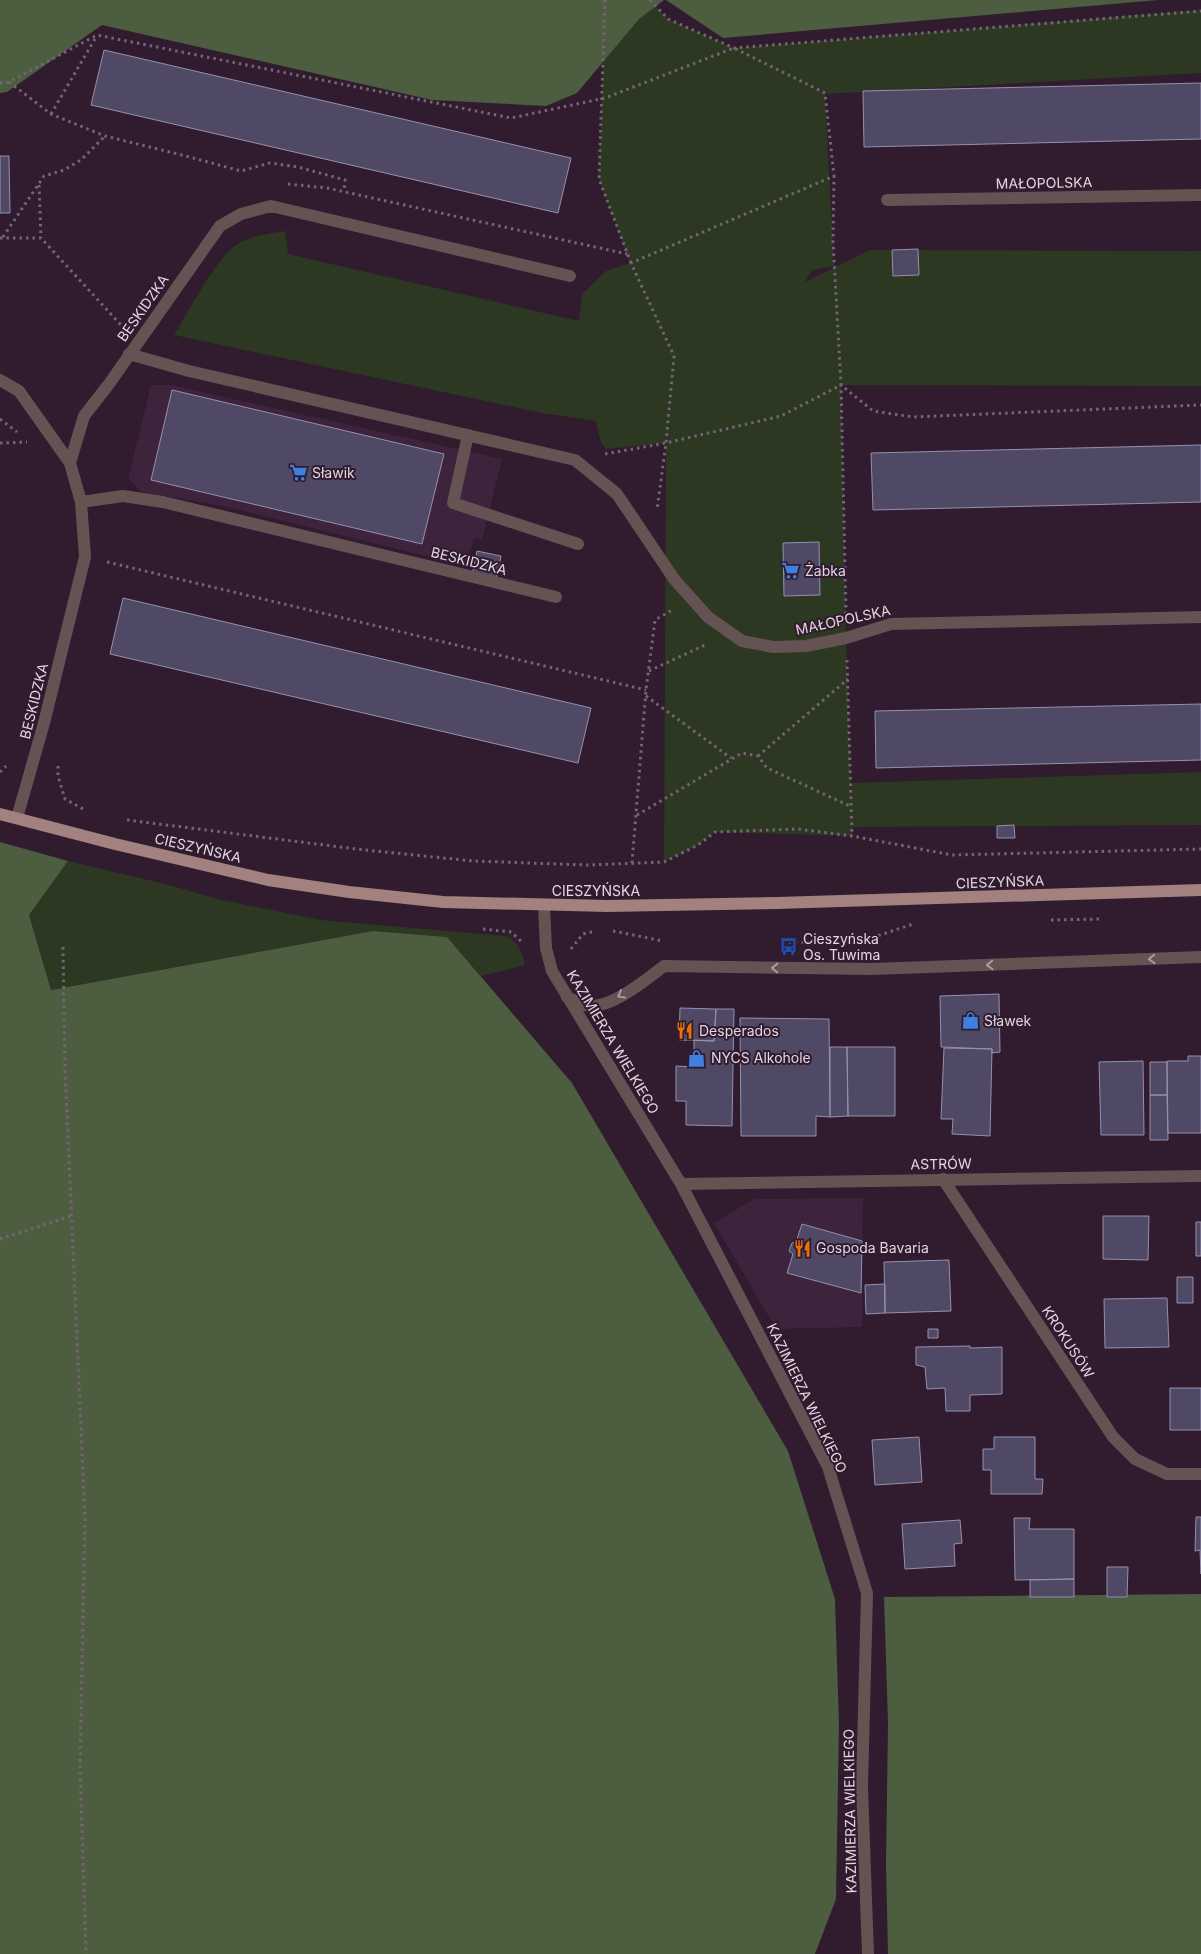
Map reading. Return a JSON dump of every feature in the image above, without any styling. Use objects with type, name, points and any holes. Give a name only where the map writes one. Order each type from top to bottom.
[{"type":"main road","name":"CIESZYŃSKA","points":[[0,814],[268,880],[349,892],[443,902],[544,906],[778,903],[1201,890]]},
{"type":"street","name":"MAŁOPOLSKA","points":[[887,200],[1201,195]]},
{"type":"street","name":"BESKIDZKA","points":[[570,276],[271,206],[241,214],[220,226],[129,354],[189,371],[575,460]]},
{"type":"street","points":[[70,463],[84,416],[129,354]]},
{"type":"street","name":"BESKIDZKA","points":[[0,380],[19,391],[70,463],[81,502],[85,557],[46,714],[17,818]]},
{"type":"street","points":[[468,435],[453,503],[578,544]]},
{"type":"street","name":"MAŁOPOLSKA","points":[[575,460],[617,494],[674,579],[708,617],[742,641],[773,647],[806,646],[846,638],[891,624],[1201,618]]},
{"type":"street","name":"BESKIDZKA","points":[[81,502],[122,496],[163,502],[556,598]]},
{"type":"street","name":"KAZIMIERZA WIELKIEGO","points":[[544,906],[546,948],[552,971],[681,1184],[828,1467],[867,1593],[862,1787],[868,1954]]},
{"type":"street","points":[[567,997],[589,1006],[606,1003],[639,985],[664,966],[872,970],[1201,957]]},
{"type":"street","name":"ASTRÓW","points":[[681,1184],[1201,1176]]},
{"type":"street","name":"KROKUSÓW","points":[[943,1179],[1113,1436],[1135,1459],[1167,1474],[1201,1474]]},
{"type":"path","points":[[605,0],[599,179],[631,263],[674,356],[666,443],[652,548]]},
{"type":"path","points":[[650,0],[668,19],[734,48],[825,94],[834,176],[832,241],[841,384],[852,836]]},
{"type":"path","points":[[0,83],[9,82],[97,35],[511,118],[602,99],[734,48],[1201,11]]},
{"type":"path","points":[[51,114],[97,35]]},
{"type":"path","points":[[9,82],[51,114],[105,136],[241,171],[270,162],[298,167],[346,180],[344,192]]},
{"type":"path","points":[[2,238],[44,176],[64,170],[81,160],[105,136]]},
{"type":"path","points":[[631,263],[834,176]]},
{"type":"path","points":[[39,184],[41,238],[138,342]]},
{"type":"path","points":[[2,238],[41,238]]},
{"type":"path","points":[[841,384],[873,411],[913,417],[1201,405]]},
{"type":"path","points":[[575,460],[666,443],[781,416],[841,384]]},
{"type":"path","points":[[0,418],[33,448]]},
{"type":"path","points":[[0,443],[28,442]]},
{"type":"path","points":[[104,562],[646,690]]},
{"type":"path","points":[[632,863],[646,690],[654,620],[692,599]]},
{"type":"path","points":[[649,671],[731,633]]},
{"type":"path","points":[[758,756],[848,679]]},
{"type":"path","points":[[646,695],[731,758]]},
{"type":"path","points":[[636,816],[742,753],[758,756],[767,768],[852,807]]},
{"type":"path","points":[[57,761],[58,776],[65,799],[83,809],[91,811]]},
{"type":"path","points":[[122,820],[356,849],[472,861],[586,866],[664,862],[698,845],[715,832],[798,829],[852,836],[952,855],[1201,849]]},
{"type":"path","points":[[63,947],[65,1070],[84,1518],[80,1766],[86,1954]]},
{"type":"path","points":[[0,1239],[71,1216]]},
{"type":"shaded area","points":[[151,385],[171,385],[502,459],[482,540],[474,538],[466,566],[223,506],[142,492],[128,478]]},
{"type":"shaded area","points":[[863,1198],[862,1327],[776,1329],[714,1223],[754,1199]]},
{"type":"green space","points":[[0,0],[664,0],[639,19],[577,93],[546,106],[432,100],[102,25],[7,92],[0,93]]},
{"type":"green space","points":[[605,0],[650,0],[668,19],[734,48],[1201,10],[1201,73],[825,94],[834,266],[812,270],[805,282],[870,250],[1201,251],[1201,386],[841,385],[851,783],[1201,772],[1201,825],[853,827],[852,836],[715,832],[698,845],[664,862],[666,443],[606,449],[601,443],[596,421],[542,413],[174,335],[208,278],[231,249],[249,238],[285,231],[288,254],[579,321],[582,294],[606,271],[630,263],[599,179]]},
{"type":"green space","points":[[666,0],[1158,0],[723,38]]},
{"type":"green space","points":[[0,842],[68,861],[29,915],[51,990],[373,931],[447,937],[572,1083],[788,1451],[835,1599],[839,1724],[836,1899],[815,1954],[0,1954]]},
{"type":"green space","points":[[68,861],[169,885],[217,899],[321,920],[505,936],[517,944],[525,965],[481,976],[447,937],[373,931],[51,990],[29,915]]},
{"type":"green space","points":[[1201,1594],[1201,1954],[888,1954],[886,1864],[888,1723],[884,1597]]},
{"type":"building","points":[[104,50],[571,158],[558,213],[91,105]]},
{"type":"building","points":[[1201,83],[1201,139],[864,147],[863,91]]},
{"type":"building","points":[[0,156],[9,156],[10,213],[0,213]]},
{"type":"building","points":[[918,249],[919,275],[893,276],[892,250]]},
{"type":"building","points":[[172,390],[444,454],[422,544],[151,480]]},
{"type":"building","points":[[1201,445],[1201,502],[873,510],[871,453]]},
{"type":"building","points":[[819,542],[820,595],[784,596],[783,543]]},
{"type":"building","points":[[477,551],[501,556],[496,580],[472,575]]},
{"type":"building","points":[[123,598],[591,708],[578,763],[110,654]]},
{"type":"building","points":[[1201,704],[1201,760],[876,768],[875,711]]},
{"type":"building","points":[[1014,825],[1015,838],[997,838],[997,826]]},
{"type":"building","name":"Sławek","points":[[999,994],[1000,1052],[992,1053],[992,1049],[941,1047],[940,996]]},
{"type":"building","points":[[680,1008],[716,1009],[714,1041],[679,1040]]},
{"type":"building","points":[[716,1009],[734,1009],[732,1126],[686,1125],[686,1101],[676,1101],[676,1066],[694,1067],[694,1040],[714,1041]]},
{"type":"building","points":[[740,1018],[829,1019],[830,1117],[816,1116],[816,1136],[741,1136]]},
{"type":"building","points":[[830,1047],[847,1047],[848,1116],[830,1117]]},
{"type":"building","points":[[847,1047],[895,1047],[895,1116],[848,1116]]},
{"type":"building","points":[[944,1048],[992,1049],[990,1136],[952,1134],[953,1119],[941,1119]]},
{"type":"building","points":[[1188,1056],[1201,1056],[1201,1133],[1168,1133],[1167,1061],[1188,1061]]},
{"type":"building","points":[[1143,1061],[1144,1135],[1101,1135],[1099,1062]]},
{"type":"building","points":[[1150,1062],[1167,1062],[1167,1095],[1150,1095]]},
{"type":"building","points":[[1150,1095],[1167,1095],[1168,1140],[1150,1140]]},
{"type":"building","points":[[1103,1216],[1149,1216],[1148,1260],[1103,1259]]},
{"type":"building","points":[[1196,1222],[1201,1222],[1201,1256],[1196,1256]]},
{"type":"building","points":[[802,1224],[862,1241],[861,1293],[787,1273],[793,1254],[789,1251],[792,1243],[796,1242]]},
{"type":"building","points":[[949,1260],[951,1311],[885,1313],[884,1262]]},
{"type":"building","points":[[1177,1277],[1193,1277],[1193,1303],[1177,1303]]},
{"type":"building","points":[[885,1284],[885,1313],[866,1314],[865,1285]]},
{"type":"building","points":[[1167,1298],[1169,1347],[1105,1348],[1104,1299]]},
{"type":"building","points":[[928,1329],[938,1329],[938,1338],[928,1338]]},
{"type":"building","points":[[970,1346],[970,1348],[1002,1347],[1002,1394],[970,1395],[970,1411],[946,1411],[945,1388],[927,1389],[925,1367],[916,1365],[916,1347]]},
{"type":"building","points":[[1170,1388],[1201,1388],[1201,1430],[1170,1430]]},
{"type":"building","points":[[919,1437],[922,1482],[875,1485],[872,1440]]},
{"type":"building","points":[[994,1437],[1035,1437],[1035,1479],[1043,1479],[1042,1494],[991,1494],[991,1470],[983,1470],[983,1449],[994,1449]]},
{"type":"building","points":[[1196,1517],[1201,1517],[1201,1574],[1200,1550],[1195,1551]]},
{"type":"building","points":[[1014,1518],[1030,1518],[1029,1529],[1074,1529],[1074,1579],[1015,1580]]},
{"type":"building","points":[[960,1520],[962,1543],[954,1544],[955,1566],[905,1569],[902,1524]]},
{"type":"building","points":[[1107,1567],[1128,1567],[1127,1597],[1107,1597]]},
{"type":"building","points":[[1074,1579],[1074,1597],[1030,1597],[1030,1580]]},
{"type":"place","name":"Sławik","points":[[298,473]]},
{"type":"place","name":"Żabka","points":[[791,571]]},
{"type":"place","name":"Cieszyńska Os. Tuwima","points":[[789,947]]},
{"type":"place","name":"Sławek","points":[[970,1021]]},
{"type":"place","name":"Desperados","points":[[685,1031]]},
{"type":"place","name":"NYCS Alkohole","points":[[697,1058]]},
{"type":"place","name":"Gospoda Bavaria","points":[[802,1248]]}]
